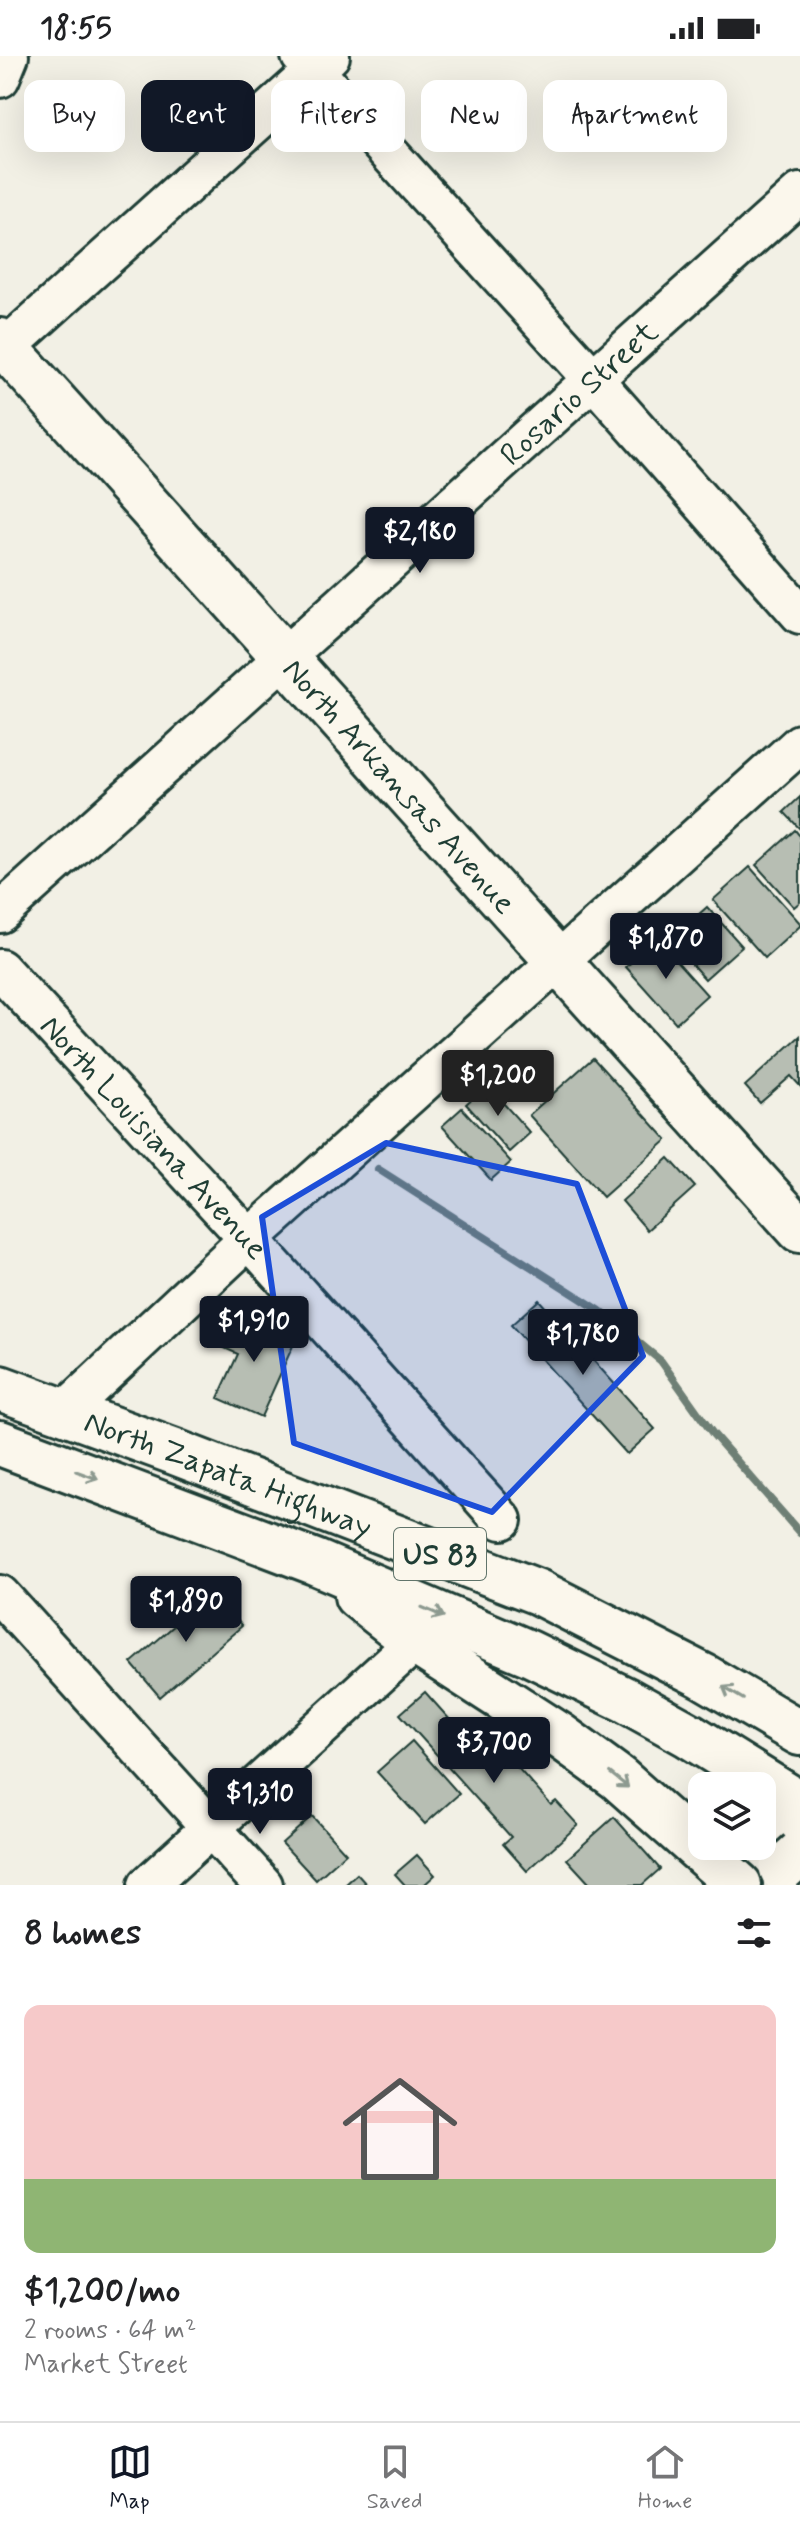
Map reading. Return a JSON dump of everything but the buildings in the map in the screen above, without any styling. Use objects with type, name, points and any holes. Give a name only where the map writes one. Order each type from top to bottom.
[{"type":"main road","name":"North Arkansas Avenue","points":[[2,347],[800,1230]]},
{"type":"main road","name":"North Zapata Highway","points":[[0,1388],[538,1592],[703,1676],[800,1733]]},
{"type":"main road","name":"North Zapata Highway","points":[[4,1451],[315,1562],[529,1653],[626,1700],[689,1735],[800,1804]]},
{"type":"main road","points":[[315,1562],[415,1642],[559,1735],[606,1770],[739,1885]]},
{"type":"main road","points":[[689,1735],[722,1772]]},
{"type":"main road","points":[[776,1844],[787,1866]]},
{"type":"street","points":[[0,78],[9,56]]},
{"type":"street","points":[[2,347],[315,61],[800,614]]},
{"type":"street","name":"Rosario Street","points":[[0,913],[800,193]]},
{"type":"street","points":[[64,1412],[249,1239],[800,744]]},
{"type":"street","name":"North Louisiana Avenue","points":[[0,969],[502,1520]]},
{"type":"street","points":[[0,1595],[263,1885]]},
{"type":"street","points":[[148,1885],[415,1642]]},
{"type":"highlighted area","points":[[386,1143],[577,1184],[643,1356],[492,1512],[294,1443],[262,1217]]},
{"type":"waterway","points":[[378,1169],[599,1310],[661,1361],[713,1434],[800,1533]]}]
